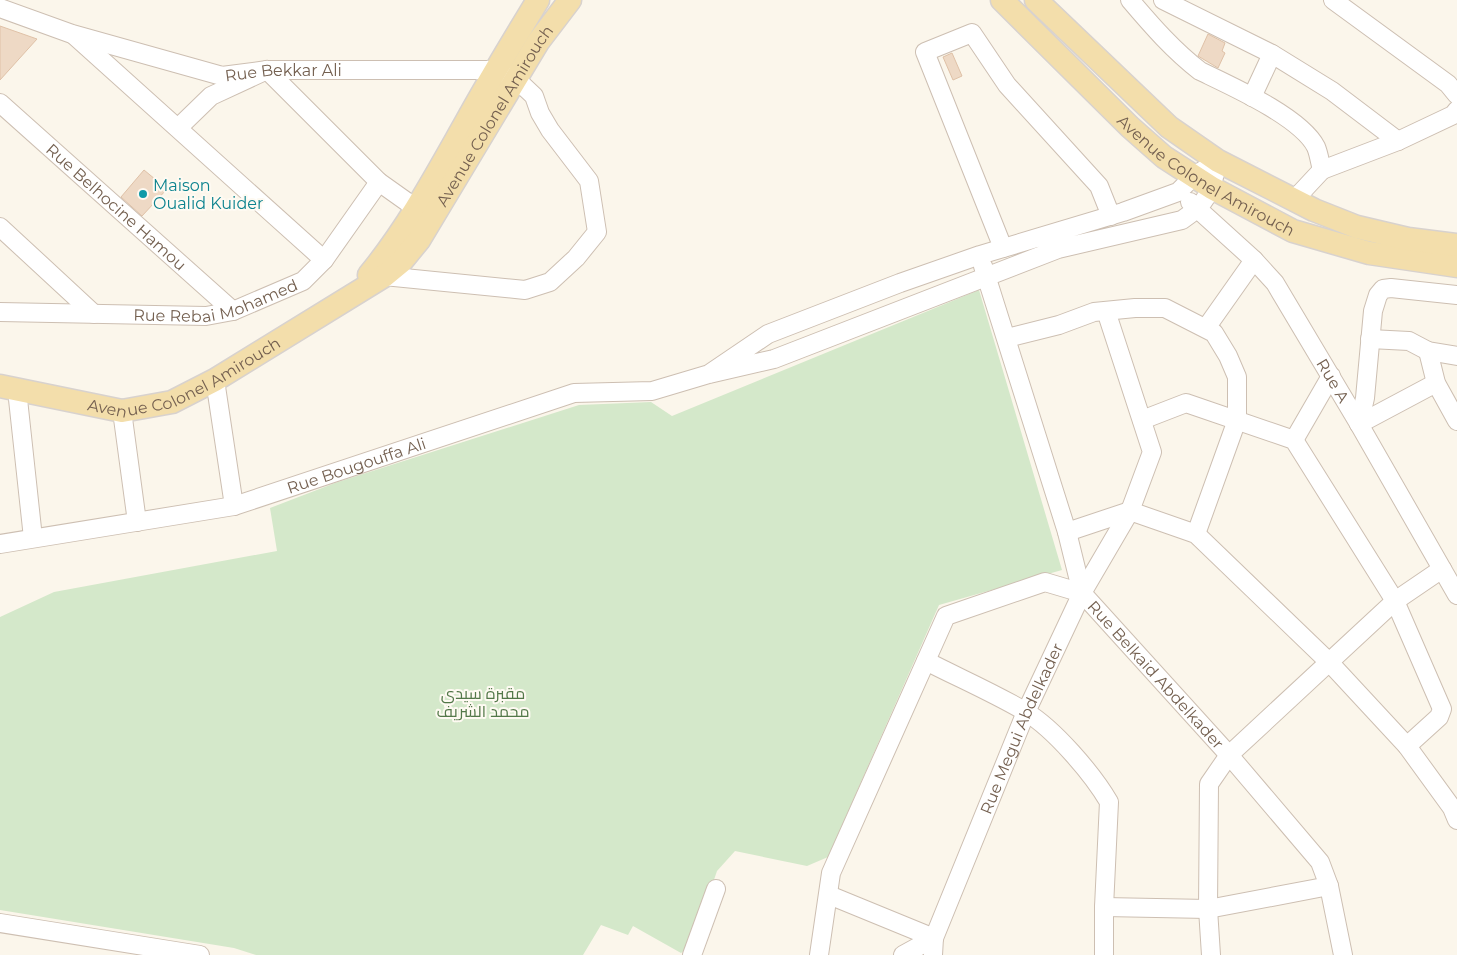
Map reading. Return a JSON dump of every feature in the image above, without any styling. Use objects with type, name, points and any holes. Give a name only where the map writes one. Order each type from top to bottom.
[{"type":"main road","name":"Avenue Colonel Amirouch","points":[[354,293],[393,246],[417,209],[495,70],[538,0]]},
{"type":"main road","name":"Avenue Colonel Amirouch","points":[[9,388],[122,411],[172,402],[215,380],[384,276],[401,262],[419,240],[538,42],[570,0]]},
{"type":"main road","name":"Avenue Colonel Amirouch","points":[[1002,0],[1130,127],[1164,156],[1203,182],[1300,233],[1369,253],[1457,266]]},
{"type":"main road","name":"Avenue Colonel Amirouch","points":[[1036,0],[1169,127],[1218,160],[1294,200],[1357,227],[1408,239],[1457,245]]},
{"type":"street","points":[[516,36],[528,0]]},
{"type":"street","points":[[1130,0],[1157,32],[1200,71],[1252,97],[1280,114],[1310,138],[1317,148],[1322,170]]},
{"type":"street","points":[[1163,0],[1272,54],[1332,92],[1398,140]]},
{"type":"street","points":[[1333,0],[1448,84],[1457,95]]},
{"type":"street","name":"Rue Bekkar Ali","points":[[0,8],[72,34],[222,76],[267,70],[495,70],[516,78]]},
{"type":"street","points":[[1003,248],[925,52],[972,33],[1007,85],[1099,186],[1111,216]]},
{"type":"street","points":[[72,34],[324,260]]},
{"type":"street","points":[[1252,97],[1272,54]]},
{"type":"street","points":[[178,128],[211,96],[267,70],[379,182],[417,209]]},
{"type":"street","points":[[384,276],[525,290],[550,282],[576,258],[597,232],[589,181],[550,130],[540,113],[534,96],[516,78]]},
{"type":"street","name":"Rue Belhocine Hamou","points":[[0,103],[233,311]]},
{"type":"street","points":[[1294,200],[1322,170],[1398,140],[1453,115],[1457,110]]},
{"type":"street","points":[[709,374],[774,359],[1058,249],[1182,220],[1199,209],[1203,182],[1218,160]]},
{"type":"street","name":"Rue Rebai Mohamed","points":[[0,312],[206,316],[233,311],[303,281],[324,260],[379,182]]},
{"type":"street","points":[[709,374],[768,334],[980,255],[1111,216],[1203,182]]},
{"type":"street","name":"Rue A","points":[[1178,192],[1254,260],[1275,283],[1359,424],[1457,595]]},
{"type":"street","points":[[0,227],[94,314]]},
{"type":"street","name":"Rue Belkaid Abdelkader","points":[[980,255],[1067,532],[1082,594],[1229,755],[1320,862],[1329,886],[1343,955]]},
{"type":"street","points":[[1206,328],[1254,260]]},
{"type":"street","points":[[1359,424],[1365,398],[1373,312],[1378,294],[1383,289],[1457,295]]},
{"type":"street","points":[[1007,338],[1059,325],[1094,312],[1165,308],[1214,333],[1228,356],[1237,377],[1237,420],[1196,534]]},
{"type":"street","name":"Rue Megui Abdelkader","points":[[934,947],[1026,712],[1082,594],[1130,511],[1152,452],[1106,311]]},
{"type":"street","points":[[1370,340],[1409,342],[1428,351],[1457,356]]},
{"type":"street","points":[[1428,351],[1436,383],[1457,421]]},
{"type":"street","name":"Rue Bougouffa Ali","points":[[0,544],[234,506],[574,393],[652,391],[709,374]]},
{"type":"street","points":[[1294,440],[1330,376]]},
{"type":"street","points":[[215,380],[234,506]]},
{"type":"street","points":[[1359,424],[1436,383]]},
{"type":"street","points":[[9,388],[33,538]]},
{"type":"street","points":[[1142,420],[1186,403],[1294,440],[1395,601],[1442,709],[1438,717],[1407,746]]},
{"type":"street","points":[[122,411],[137,522]]},
{"type":"street","points":[[1067,532],[1130,511],[1196,534],[1330,664],[1407,746],[1452,808],[1457,820]]},
{"type":"street","points":[[1212,955],[1208,909],[1209,784],[1229,755],[1330,664],[1395,601],[1442,569]]},
{"type":"street","points":[[819,955],[831,873],[946,616],[1045,582],[1082,594]]},
{"type":"street","points":[[926,661],[1026,712],[1051,731],[1101,788],[1109,802],[1104,907],[1104,955]]},
{"type":"street","points":[[1104,907],[1208,909],[1329,886]]},
{"type":"street","points":[[692,955],[716,889]]},
{"type":"street","points":[[829,895],[934,947]]},
{"type":"street","points":[[0,923],[200,955]]},
{"type":"street","points":[[903,955],[934,947]]},
{"type":"green space","name":"مقبرة سيدي محمد الشريف","points":[[979,290],[1062,570],[939,605],[828,857],[807,866],[735,851],[717,871],[692,944],[681,953],[633,926],[628,935],[601,925],[583,955],[256,955],[234,948],[0,910],[0,617],[54,592],[277,551],[270,508],[335,483],[579,405],[651,402],[672,416]]},
{"type":"building","points":[[0,26],[37,39],[0,80]]},
{"type":"building","points":[[1208,34],[1225,43],[1222,51],[1225,53],[1218,68],[1198,56]]},
{"type":"building","points":[[952,53],[962,76],[953,80],[943,57]]},
{"type":"building","name":"Maison Oualid Kuider","points":[[144,170],[167,189],[142,216],[121,197]]},
{"type":"place","name":"Maison Oualid Kuider","points":[[143,194]]}]
